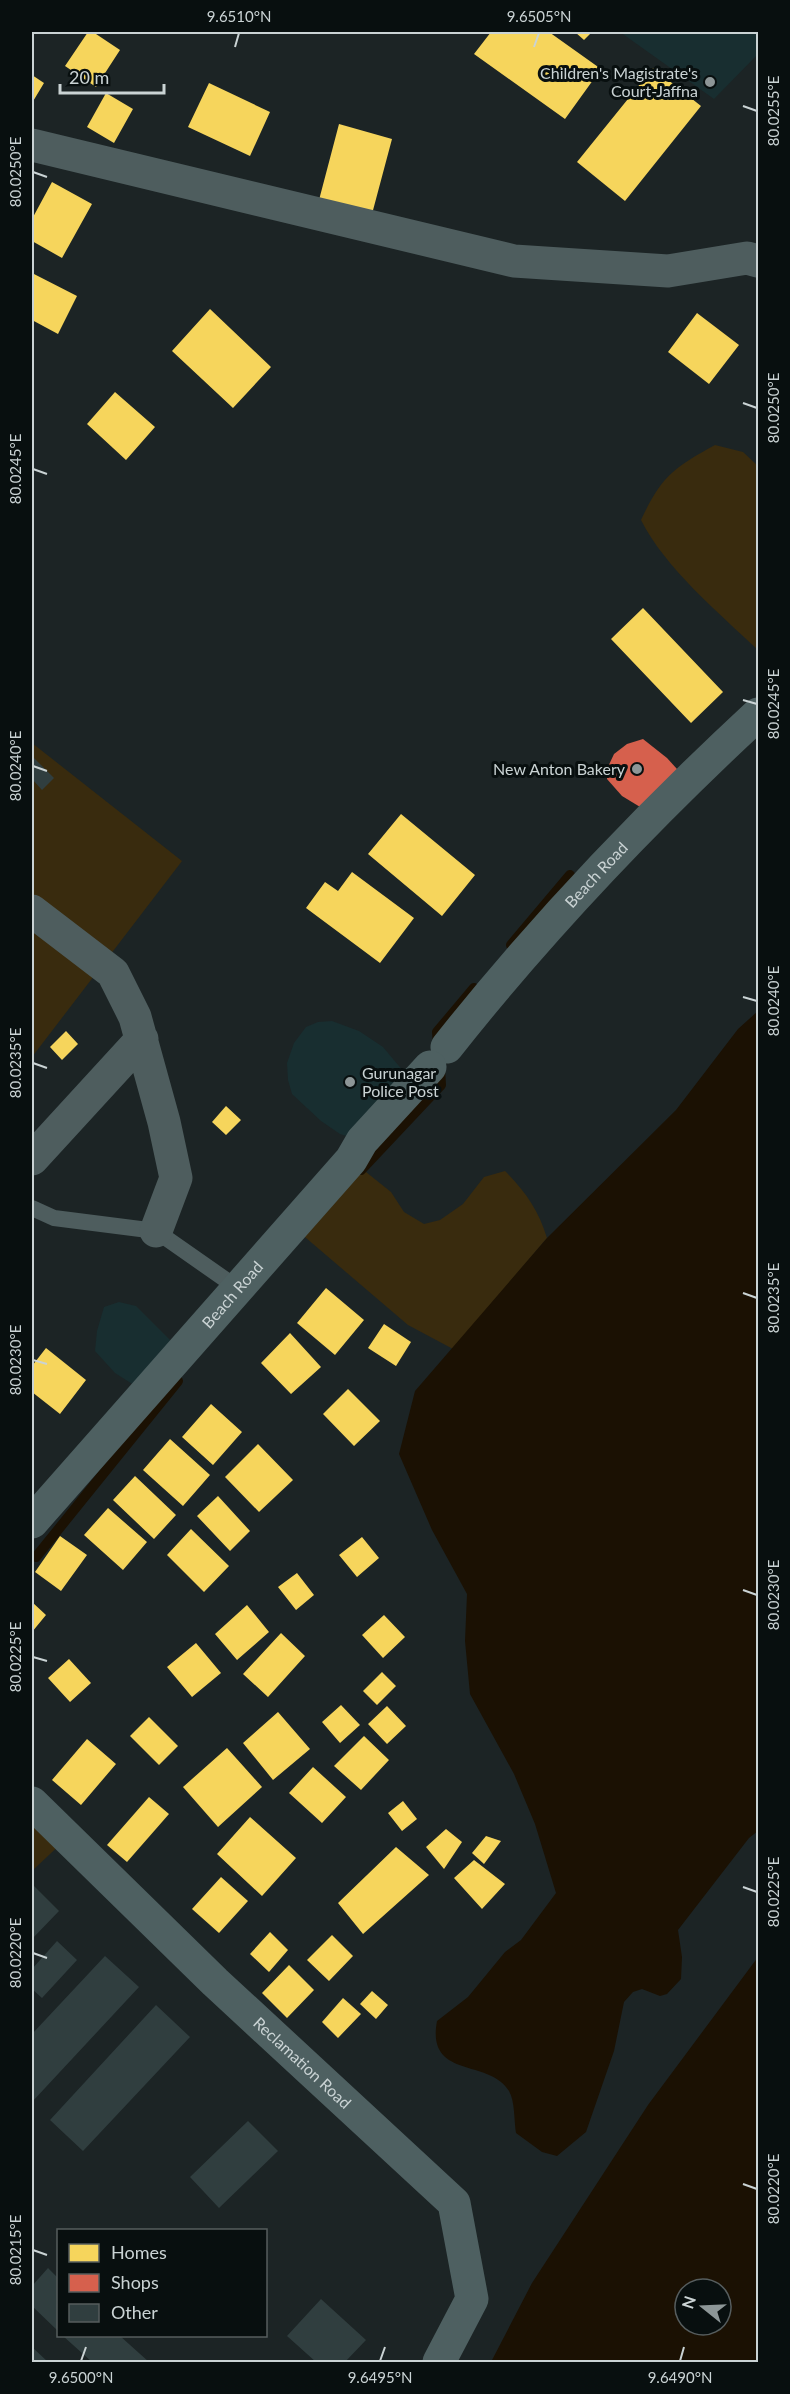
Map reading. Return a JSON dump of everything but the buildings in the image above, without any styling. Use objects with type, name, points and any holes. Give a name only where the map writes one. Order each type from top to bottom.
[{"type":"main road","name":"Beach Road","points":[[32,1522],[236,1287],[351,1160],[362,1141],[438,1057],[555,916],[687,780],[759,714]]},
{"type":"main road","name":"Reclamation Road","points":[[32,1803],[214,1982],[454,2202],[472,2299],[439,2362]]},
{"type":"street","points":[[32,145],[391,234],[514,261],[668,271],[747,258],[759,261]]},
{"type":"street","points":[[32,911],[113,973],[135,1017],[164,1122],[176,1178],[156,1230]]},
{"type":"street","points":[[32,1160],[142,1039]]},
{"type":"lane","points":[[32,1208],[54,1218],[156,1230],[236,1287]]},
{"type":"shaded area","name":"Children's Magistrate's Court-Jaffna","points":[[620,32],[758,32],[758,54],[714,99]]},
{"type":"shaded area","points":[[715,445],[743,452],[758,466],[758,650],[678,572],[651,538],[641,520],[662,483],[689,460]]},
{"type":"shaded area","points":[[32,743],[182,861],[32,1057]]},
{"type":"shaded area","points":[[758,1011],[758,1831],[749,1838],[678,1930],[682,1957],[681,1979],[667,1994],[660,1996],[642,1989],[633,1992],[624,2002],[614,2051],[586,2132],[557,2156],[542,2152],[516,2133],[511,2095],[500,2081],[488,2074],[461,2066],[450,2060],[441,2052],[436,2040],[437,2021],[468,1997],[505,1952],[521,1940],[556,1893],[535,1824],[514,1774],[470,1694],[465,1641],[467,1594],[432,1530],[399,1454],[415,1391],[547,1238],[676,1110],[738,1029]]},
{"type":"shaded area","name":"Gurunagar Police Post","points":[[332,1021],[359,1031],[383,1047],[414,1084],[362,1141],[340,1134],[321,1121],[292,1094],[288,1080],[287,1063],[294,1043],[306,1027],[318,1022]]},
{"type":"shaded area","points":[[351,1160],[391,1192],[404,1212],[424,1224],[440,1220],[463,1204],[484,1177],[505,1171],[519,1186],[535,1210],[547,1238],[453,1349],[408,1325],[292,1226]]},
{"type":"shaded area","points":[[119,1302],[136,1306],[181,1351],[145,1392],[115,1373],[95,1351],[97,1331],[104,1307]]},
{"type":"shaded area","points":[[32,1803],[67,1838],[32,1871]]},
{"type":"shaded area","points":[[758,1957],[758,2362],[491,2362],[532,2283],[648,2105]]},
{"type":"waterway","points":[[511,945],[570,875]]},
{"type":"waterway","points":[[438,1046],[437,1032],[474,988]]},
{"type":"waterway","points":[[361,1170],[441,1085],[440,1068]]},
{"type":"waterway","points":[[32,1556],[36,1557],[178,1381]]},
{"type":"place","name":"Children's Magistrate's Court-Jaffna","points":[[710,82]]},
{"type":"place","name":"New Anton Bakery","points":[[637,769]]},
{"type":"place","name":"Gurunagar Police Post","points":[[350,1082]]}]
